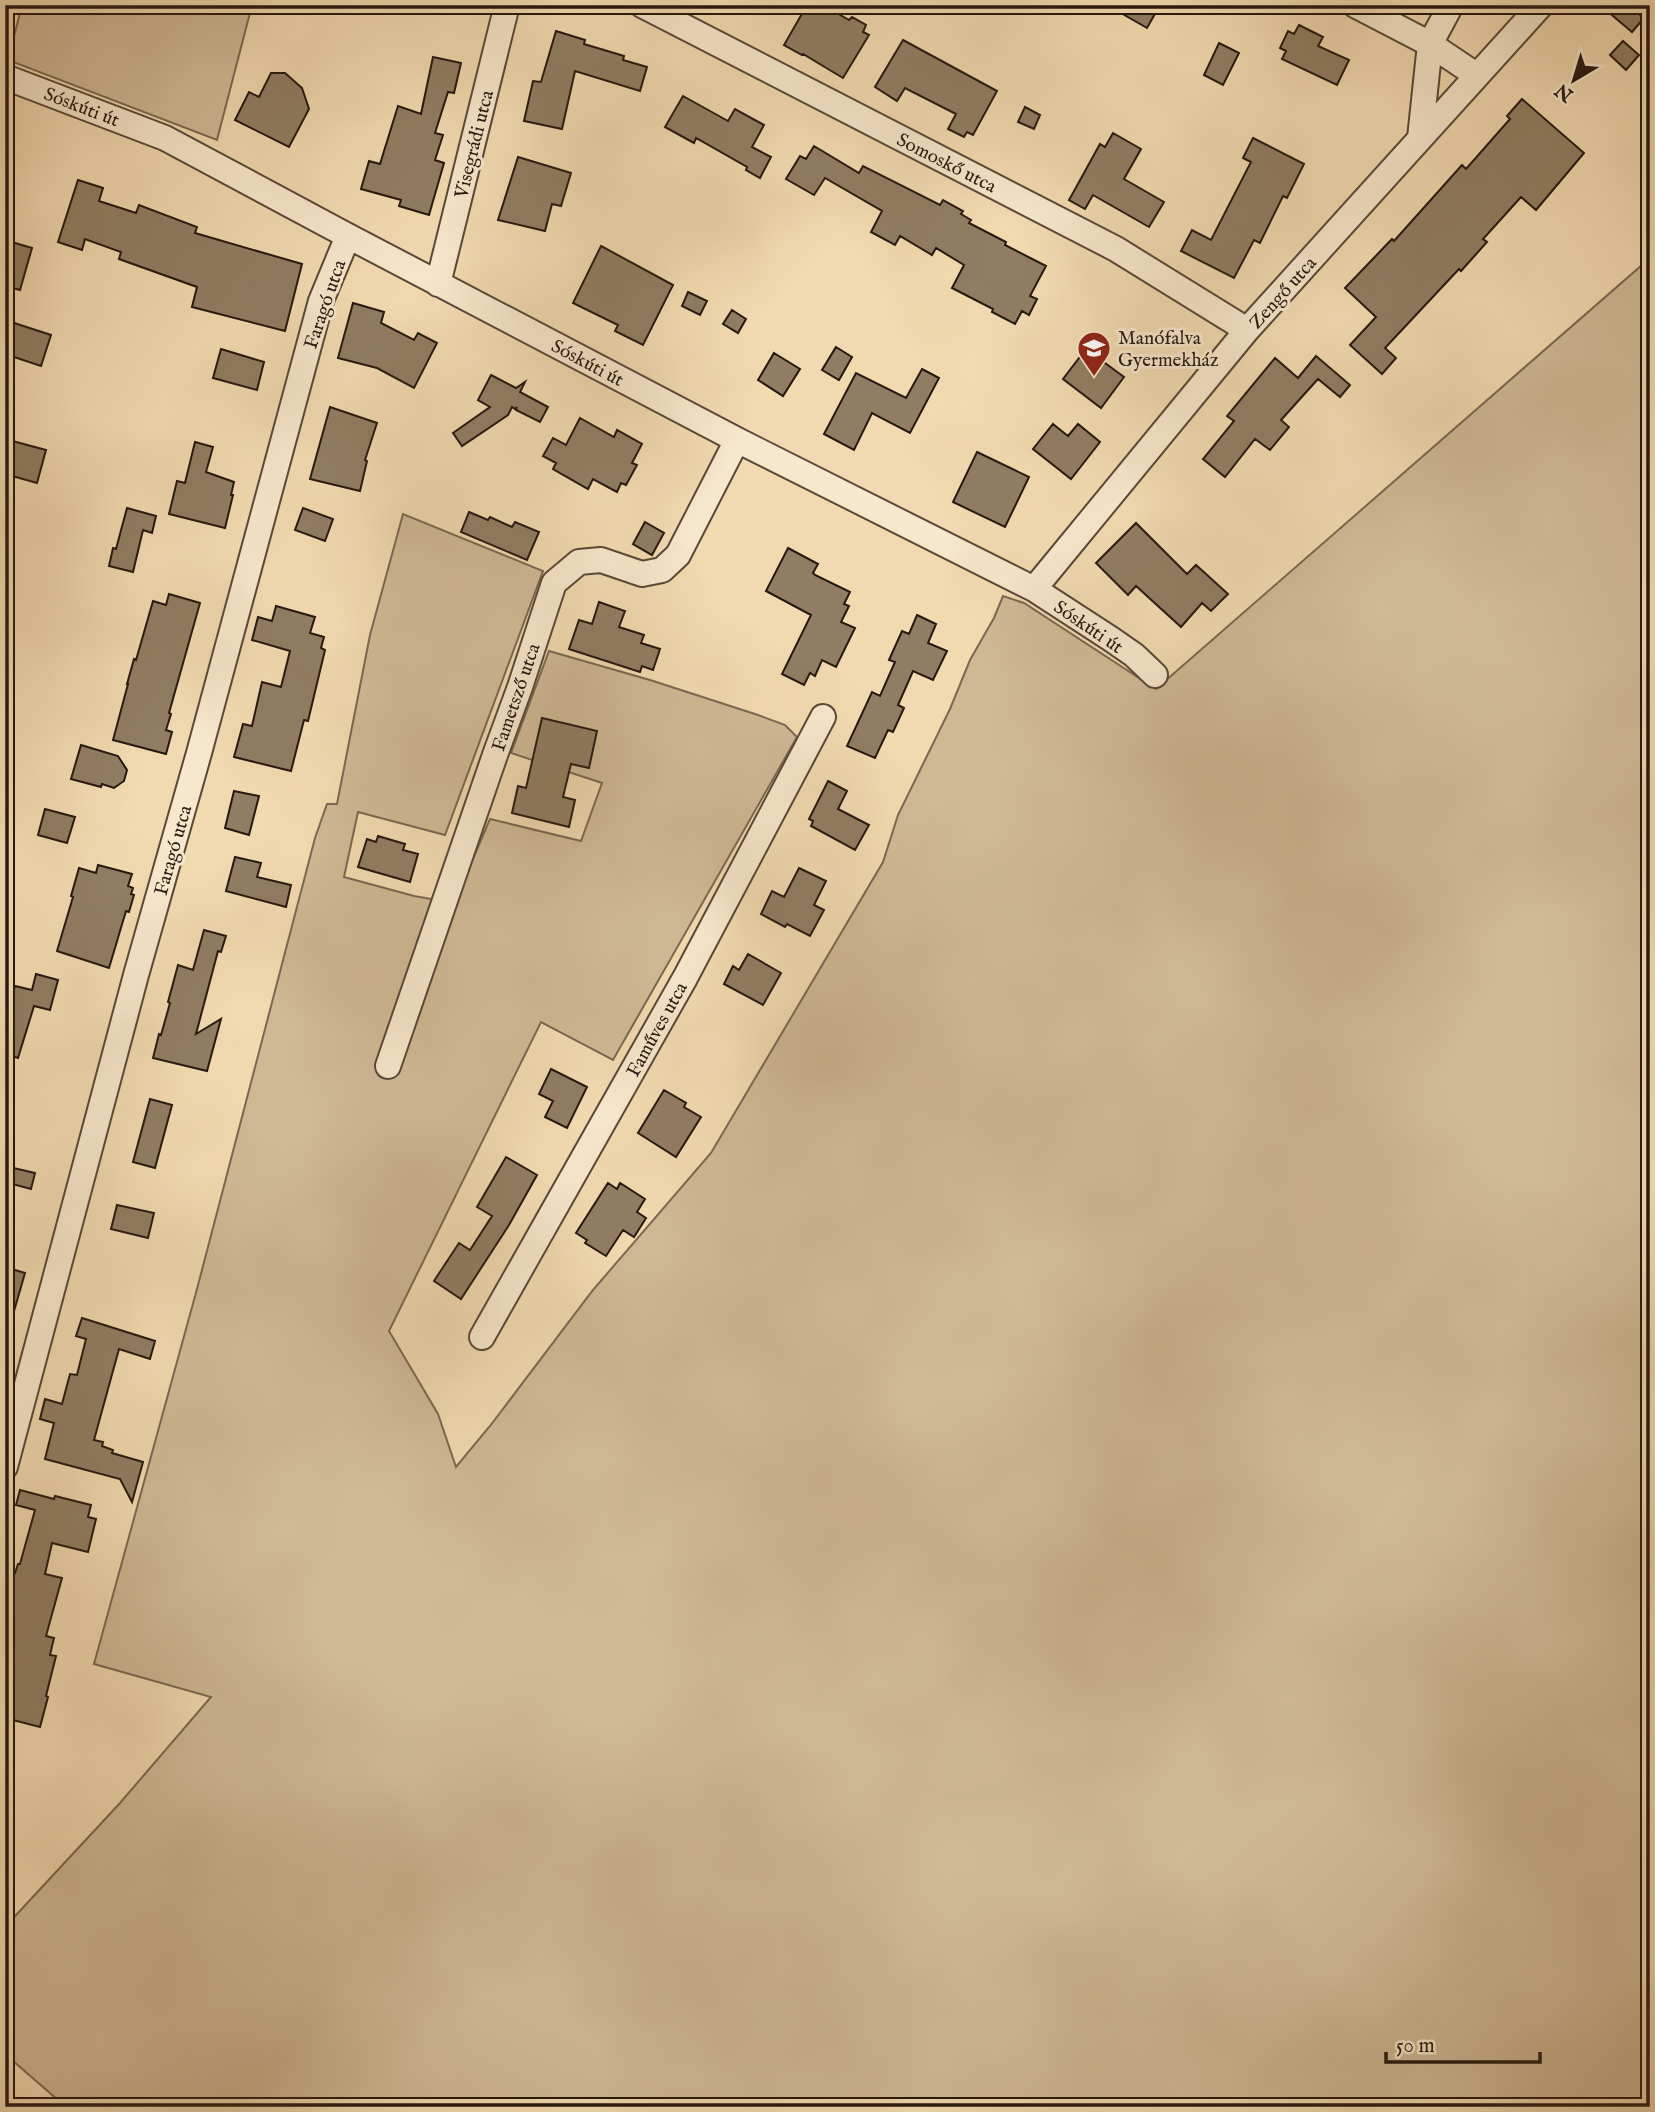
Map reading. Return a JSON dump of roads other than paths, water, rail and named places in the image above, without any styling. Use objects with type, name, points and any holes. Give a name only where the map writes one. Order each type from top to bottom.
[{"type":"street","name":"Visegrádi utca","points":[[438,284],[507,5]]},
{"type":"street","name":"Somoskő utca","points":[[642,5],[1116,249],[1247,330]]},
{"type":"street","points":[[1355,5],[1430,44],[1476,75]]},
{"type":"street","points":[[1420,138],[1430,44],[1451,5]]},
{"type":"street","name":"Zengő utca","points":[[1034,589],[1247,330],[1541,5]]},
{"type":"street","name":"Sóskúti út","points":[[5,77],[165,138],[737,440],[1034,589],[1111,639],[1155,676]]},
{"type":"street","name":"Faragó utca","points":[[5,1467],[136,975],[203,739],[321,301],[348,236]]},
{"type":"street","name":"Fametsző utca","points":[[388,1066],[554,583],[579,562],[601,559],[642,574],[662,570],[678,555],[737,440]]},
{"type":"street","name":"Faműves utca","points":[[482,1337],[685,978],[822,717]]},
{"type":"place","name":"Manófalva Gyermekház","points":[[1094,378]]}]
